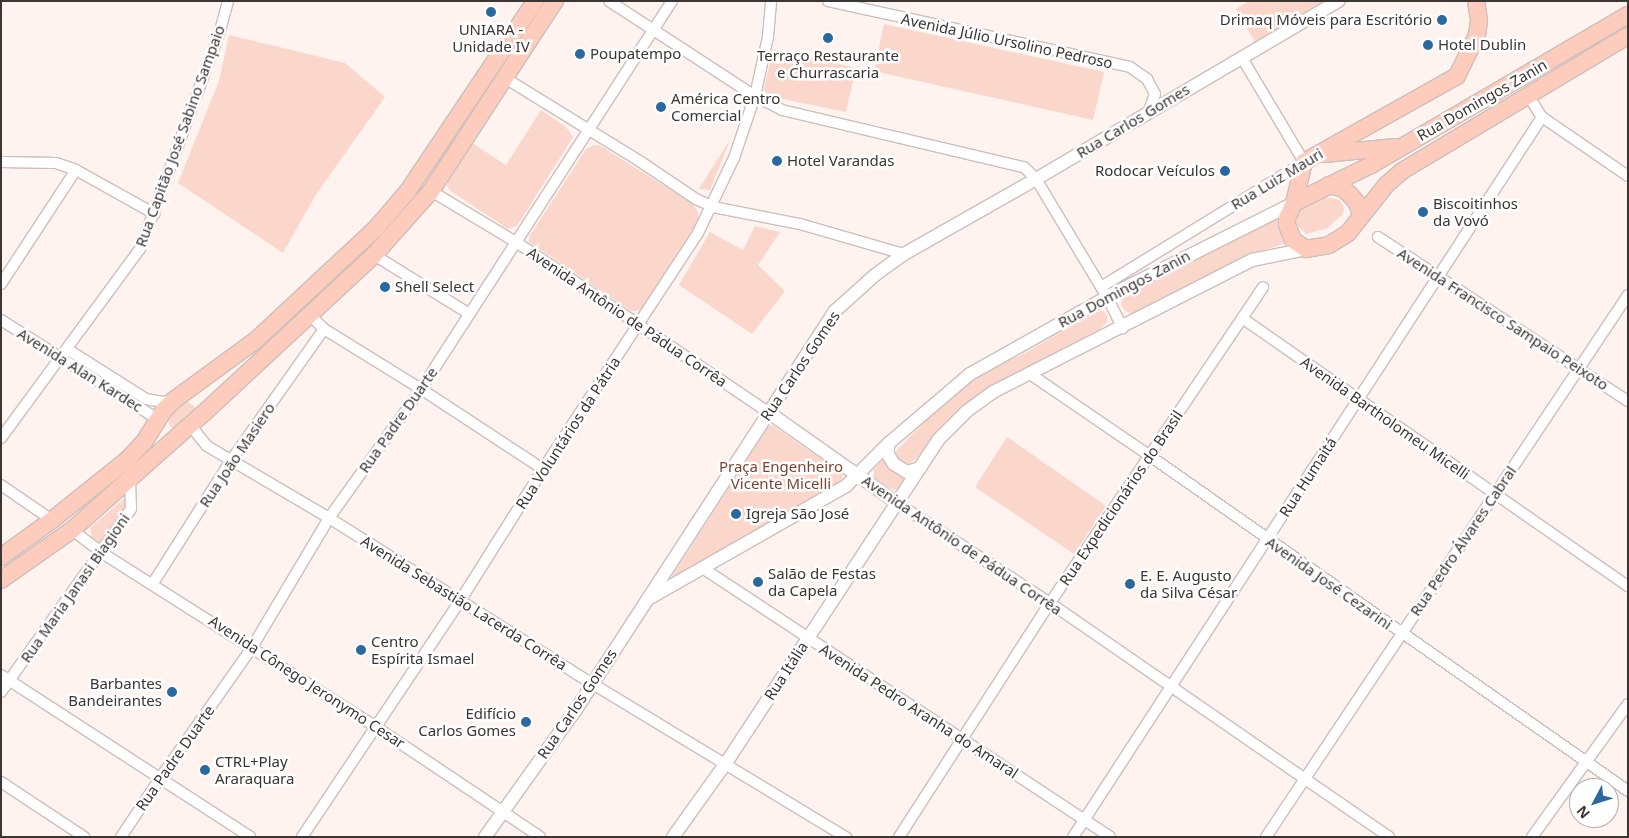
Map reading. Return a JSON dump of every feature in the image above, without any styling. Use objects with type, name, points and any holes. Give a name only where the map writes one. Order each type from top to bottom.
[{"type":"main road","points":[[1,557],[52,520],[126,460],[144,442],[159,420],[180,396],[256,340],[377,226],[408,191],[535,1]]},
{"type":"main road","points":[[1,580],[72,530],[204,413],[374,255],[431,191],[555,1]]},
{"type":"main road","name":"Rua Luiz Mauri","points":[[1310,159],[1457,76],[1476,35],[1479,21],[1476,1]]},
{"type":"main road","name":"Rua Domingos Zanin","points":[[1294,203],[1371,165],[1628,15]]},
{"type":"main road","name":"Rua Domingos Zanin","points":[[1306,249],[1328,244],[1348,233],[1386,185],[1402,171],[1628,36]]},
{"type":"main road","points":[[1306,249],[1294,240],[1287,225],[1310,159],[1401,146]]},
{"type":"main road","points":[[1329,185],[1344,189],[1357,203],[1361,215]]},
{"type":"main road","points":[[180,396],[199,398],[204,413]]},
{"type":"main road","points":[[159,420],[164,427],[185,430]]},
{"type":"street","name":"Rua Capitão José Sabino Sampaio","points":[[1,438],[140,249],[155,214],[220,31],[228,1]]},
{"type":"street","points":[[609,1],[755,96],[782,110],[1024,167],[1036,179],[1104,292],[1123,328]]},
{"type":"street","name":"Rua Padre Duarte","points":[[122,837],[161,777],[251,649],[329,518],[421,389],[468,313],[672,1]]},
{"type":"street","name":"Rua Voluntários da Pátria","points":[[302,837],[460,601],[543,469],[698,233],[734,158],[755,96],[768,37],[771,1]]},
{"type":"street","name":"Avenida Júlio Ursolino Pedroso","points":[[828,1],[1130,67],[1147,79],[1155,94],[1148,113]]},
{"type":"street","name":"Rua Carlos Gomes","points":[[485,837],[502,810],[593,684],[645,600],[835,311],[874,274],[904,254],[1036,179],[1338,1]]},
{"type":"street","points":[[1242,58],[1310,159]]},
{"type":"street","points":[[506,78],[642,162],[696,199],[712,206],[800,224],[904,254]]},
{"type":"street","points":[[1528,95],[1542,116],[1628,176]]},
{"type":"street","name":"Rua Humaitá","points":[[1073,837],[1542,116]]},
{"type":"street","name":"Rua Luiz Mauri","points":[[1104,292],[1137,263],[1310,159]]},
{"type":"street","points":[[1,162],[56,162],[76,170],[155,214]]},
{"type":"street","points":[[1,284],[76,170]]},
{"type":"street","name":"Avenida Antônio de Pádua Corrêa","points":[[431,191],[516,242],[768,412],[897,503],[1050,603],[1389,837]]},
{"type":"street","name":"Rua Domingos Zanin","points":[[645,600],[704,569],[846,486],[889,443],[970,374],[1104,292],[1294,203]]},
{"type":"street","name":"Avenida Francisco Sampaio Peixoto","points":[[1378,237],[1439,275],[1628,401]]},
{"type":"street","name":"Rua Domingos Zanin","points":[[897,503],[938,440],[967,410],[993,392],[1123,328],[1252,260],[1306,249]]},
{"type":"street","points":[[374,255],[468,313]]},
{"type":"street","name":"Rua Expedicionários do Brasil","points":[[899,837],[1050,603],[1262,287]]},
{"type":"street","name":"Rua Pedro Álvares Cabral","points":[[1266,837],[1628,295]]},
{"type":"street","points":[[309,314],[324,329],[421,389],[543,469]]},
{"type":"street","name":"Avenida Bartholomeu Micelli","points":[[1242,318],[1628,586]]},
{"type":"street","name":"Avenida Alan Kardec","points":[[1,320],[146,399],[163,402],[180,396]]},
{"type":"street","name":"Rua João Masiero","points":[[153,583],[232,459],[324,329]]},
{"type":"street","name":"Avenida Alan Kardec","points":[[64,353],[159,420]]},
{"type":"street","name":"Avenida José Cezarini","points":[[1030,374],[1628,790]]},
{"type":"street","name":"Avenida Sebastião Lacerda Corrêa","points":[[185,430],[207,446],[232,459],[329,518],[593,684],[846,837]]},
{"type":"street","points":[[889,443],[887,453],[894,464],[907,472],[920,468]]},
{"type":"street","name":"Rua Maria Janasi Biagioni","points":[[1,692],[5,677],[102,553],[131,509],[130,478]]},
{"type":"street","points":[[1,485],[52,520]]},
{"type":"street","name":"Rua Itália","points":[[673,837],[726,763],[897,503]]},
{"type":"street","name":"Avenida Cônego Jeronymo Cesar","points":[[72,530],[102,553],[153,583],[240,639],[251,649],[377,727],[540,837]]},
{"type":"street","name":"Avenida Pedro Aranha do Amaral","points":[[704,569],[1110,837]]},
{"type":"street","points":[[5,677],[161,777],[250,837]]},
{"type":"street","points":[[1532,837],[1585,761],[1628,704]]},
{"type":"street","points":[[1,782],[84,837]]},
{"type":"green space","points":[[1249,1],[1327,1],[1256,44],[1236,9]]},
{"type":"green space","points":[[884,24],[1104,72],[1093,120],[874,71]]},
{"type":"green space","points":[[229,35],[345,63],[385,97],[315,196],[283,253],[178,183],[219,81]]},
{"type":"green space","points":[[773,49],[856,68],[846,112],[765,94],[764,89]]},
{"type":"green space","points":[[541,110],[566,127],[573,137],[517,226],[508,229],[451,191],[447,186],[448,182],[472,143],[506,165]]},
{"type":"green space","points":[[731,138],[710,190],[699,189]]},
{"type":"green space","points":[[599,145],[693,204],[698,212],[698,221],[642,308],[637,311],[631,311],[529,242],[529,237],[586,149]]},
{"type":"green space","points":[[1324,197],[1340,200],[1344,208],[1343,214],[1327,228],[1306,234],[1296,224],[1296,214],[1301,207]]},
{"type":"green space","points":[[1276,216],[1287,243],[1250,254],[1137,317],[1124,310],[1121,304],[1124,295],[1204,256]]},
{"type":"green space","points":[[755,226],[780,232],[758,265],[785,291],[752,334],[679,285],[710,232],[743,250]]},
{"type":"green space","points":[[1103,311],[1107,316],[1107,322],[1100,329],[983,392],[937,433],[916,459],[909,464],[902,463],[895,456],[897,450],[945,401],[972,378],[1027,352],[1095,312]]},
{"type":"green space","points":[[186,401],[195,407],[196,412],[175,429],[170,426],[167,415]]},
{"type":"green space","name":"Praça Engenheiro Vicente Micelli","points":[[772,425],[843,474],[841,482],[673,578],[672,576],[768,427]]},
{"type":"green space","points":[[1007,437],[1106,506],[1074,554],[975,487]]},
{"type":"green space","points":[[884,459],[890,470],[905,477],[899,487],[894,490],[876,481],[873,476],[874,469]]},
{"type":"green space","points":[[126,497],[126,505],[101,544],[93,540],[90,528]]},
{"type":"place","name":"UNIARA - Unidade IV","points":[[491,12]]},
{"type":"place","name":"Drimaq Móveis para Escritório","points":[[1442,20]]},
{"type":"place","name":"Terraço Restaurante e Churrascaria","points":[[828,38]]},
{"type":"place","name":"Hotel Dublin","points":[[1428,45]]},
{"type":"place","name":"Poupatempo","points":[[580,54]]},
{"type":"place","name":"América Centro Comercial","points":[[661,107]]},
{"type":"place","name":"Hotel Varandas","points":[[777,161]]},
{"type":"place","name":"Rodocar Veículos","points":[[1225,171]]},
{"type":"place","name":"Biscoitinhos da Vovó","points":[[1423,212]]},
{"type":"place","name":"Shell Select","points":[[385,287]]},
{"type":"place","name":"Igreja São José","points":[[736,514]]},
{"type":"place","name":"Salão de Festas da Capela","points":[[758,582]]},
{"type":"place","name":"E. E. Augusto da Silva César","points":[[1130,584]]},
{"type":"place","name":"Centro Espírita Ismael","points":[[361,650]]},
{"type":"place","name":"Barbantes Bandeirantes","points":[[172,692]]},
{"type":"place","name":"Edifício Carlos Gomes","points":[[526,722]]},
{"type":"place","name":"CTRL+Play Araraquara","points":[[205,770]]}]
